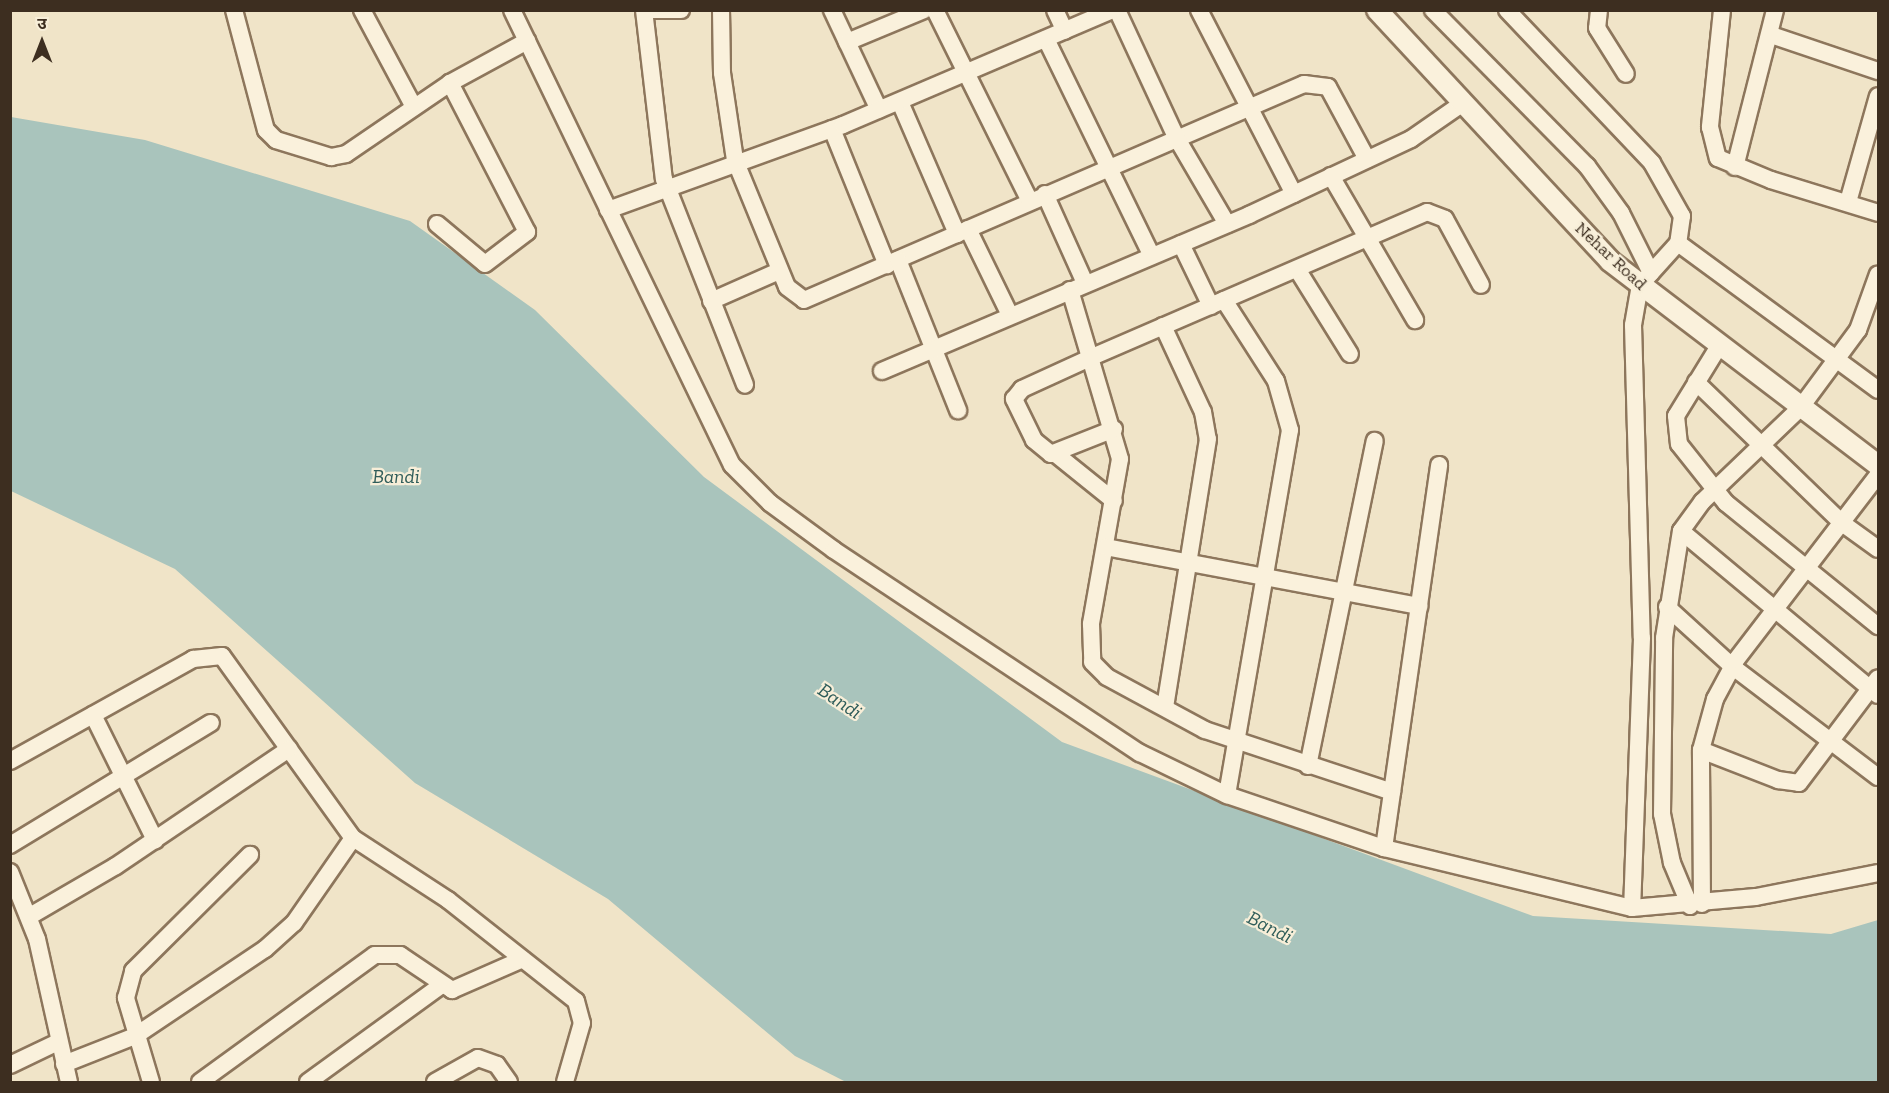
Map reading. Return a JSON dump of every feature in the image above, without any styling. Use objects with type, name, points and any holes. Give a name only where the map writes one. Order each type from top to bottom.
[{"type":"street","points":[[234,10],[263,126],[276,140],[341,156],[450,83],[527,42]]},
{"type":"street","points":[[362,10],[414,106]]},
{"type":"street","points":[[512,10],[719,446],[770,503],[977,650],[1140,753],[1227,795],[1384,848],[1632,908],[1696,905],[1878,873]]},
{"type":"street","points":[[644,10],[667,189],[745,385]]},
{"type":"street","points":[[653,10],[681,10]]},
{"type":"street","points":[[721,10],[722,73],[737,165],[780,271],[791,293],[804,300],[893,263],[1106,167],[1304,84],[1324,84],[1367,159]]},
{"type":"street","points":[[832,10],[879,110]]},
{"type":"street","points":[[847,42],[924,10]]},
{"type":"street","points":[[935,10],[967,73],[1037,197],[1078,286],[1092,357],[1114,429],[1119,459],[1114,501],[1090,632],[1092,662],[1107,677],[1237,744],[1392,792]]},
{"type":"street","points":[[1055,10],[1065,31]]},
{"type":"street","points":[[608,210],[832,129],[1115,10],[1176,137],[1227,224]]},
{"type":"street","points":[[1198,10],[1250,105],[1294,194]]},
{"type":"street","name":"Nehar Road","points":[[1377,10],[1610,261],[1646,279],[1719,346],[1878,465]]},
{"type":"street","points":[[1433,10],[1587,166],[1621,213],[1646,279]]},
{"type":"street","points":[[1507,10],[1665,180],[1682,216],[1678,243],[1646,279],[1633,325],[1642,638],[1632,908]]},
{"type":"street","points":[[1599,10],[1597,28],[1626,74]]},
{"type":"street","points":[[1722,10],[1710,135],[1718,158],[1736,167],[1878,213]]},
{"type":"street","points":[[1736,167],[1771,36],[1775,10]]},
{"type":"street","points":[[1771,36],[1878,71]]},
{"type":"street","points":[[1046,39],[1106,167],[1151,254]]},
{"type":"street","points":[[437,224],[485,264],[527,232],[450,83]]},
{"type":"street","points":[[1848,202],[1878,96]]},
{"type":"street","points":[[900,102],[963,231],[1010,315]]},
{"type":"street","points":[[882,371],[1294,194],[1422,133],[1463,103]]},
{"type":"street","points":[[832,129],[893,263],[936,346],[958,410]]},
{"type":"street","points":[[1331,176],[1414,320]]},
{"type":"street","points":[[1114,501],[1057,455],[1034,440],[1014,399],[1022,389],[1163,326],[1436,212],[1481,285]]},
{"type":"street","points":[[1678,243],[1878,390]]},
{"type":"street","points":[[1180,244],[1217,303],[1276,381],[1289,416],[1268,578],[1227,795]]},
{"type":"street","points":[[1297,269],[1350,354]]},
{"type":"street","points":[[711,301],[780,271]]},
{"type":"street","points":[[1696,905],[1672,863],[1662,814],[1667,607],[1681,531],[1714,492],[1801,407],[1858,330],[1878,274]]},
{"type":"street","points":[[1163,326],[1208,429],[1165,708]]},
{"type":"street","points":[[1719,346],[1676,417],[1676,435],[1714,492],[1805,572],[1878,626]]},
{"type":"street","points":[[1696,382],[1760,448],[1842,524],[1878,549]]},
{"type":"street","points":[[1057,455],[1114,429]]},
{"type":"street","points":[[1308,766],[1375,441]]},
{"type":"street","points":[[1384,848],[1438,465]]},
{"type":"street","points":[[1696,905],[1701,750],[1715,699],[1733,667],[1878,475]]},
{"type":"street","points":[[1681,531],[1774,612],[1876,687],[1832,741],[1809,775],[1793,783],[1701,750]]},
{"type":"street","points":[[1106,547],[1419,606]]},
{"type":"street","points":[[1667,607],[1733,667],[1878,777]]},
{"type":"street","points":[[10,761],[192,659],[215,655],[228,660],[353,838],[523,959],[582,1010],[565,1083]]},
{"type":"street","points":[[93,715],[155,840]]},
{"type":"street","points":[[10,846],[211,723]]},
{"type":"street","points":[[30,916],[155,840],[289,749]]},
{"type":"street","points":[[64,1064],[135,1036],[284,933],[353,838]]},
{"type":"street","points":[[151,1083],[135,1036],[126,998],[140,960],[250,855]]},
{"type":"street","points":[[10,872],[30,916],[69,1083]]},
{"type":"street","points":[[200,1083],[329,984],[375,955],[400,955],[440,986],[460,988],[523,959]]},
{"type":"street","points":[[308,1083],[440,986]]},
{"type":"street","points":[[10,1065],[58,1042]]},
{"type":"street","points":[[435,1083],[478,1058],[497,1065],[509,1083]]},
{"type":"water","name":"Bandi","points":[[11,117],[145,140],[410,221],[535,310],[704,477],[1062,742],[1533,916],[1831,934],[1878,920],[1878,1082],[846,1082],[795,1056],[608,899],[415,783],[175,569],[11,491]]}]
